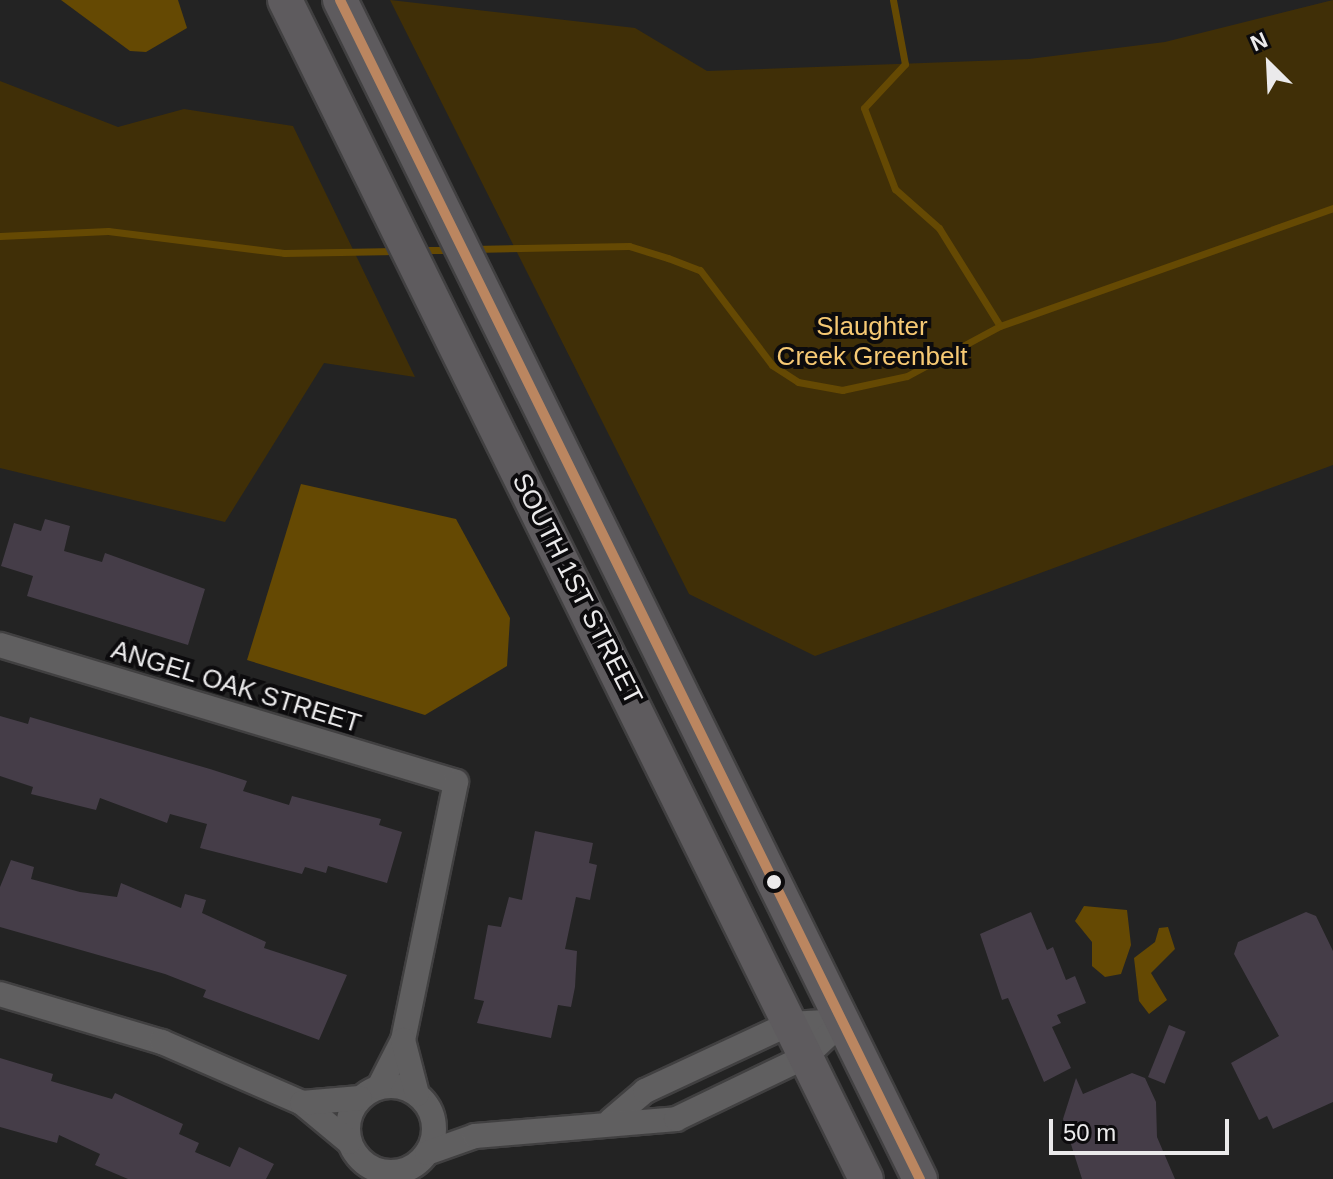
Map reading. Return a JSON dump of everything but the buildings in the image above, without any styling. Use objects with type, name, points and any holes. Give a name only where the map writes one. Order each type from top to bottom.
[{"type":"main road","name":"SOUTH 1ST STREET","points":[[285,0],[866,1179]]},
{"type":"main road","name":"SOUTH 1ST STREET","points":[[340,0],[920,1179]]},
{"type":"street","name":"ANGEL OAK STREET","points":[[0,645],[456,782],[403,1040]]},
{"type":"street","points":[[0,994],[162,1042],[302,1103],[377,1171],[400,1175],[427,1153],[475,1136],[611,1120],[676,1119],[805,1057],[843,1021]]},
{"type":"street","points":[[611,1120],[645,1091],[789,1024],[843,1021]]},
{"type":"street","points":[[362,1179],[352,1148],[348,1118],[403,1040]]},
{"type":"street","points":[[403,1040],[417,1094],[432,1116],[475,1136]]},
{"type":"street","points":[[302,1103],[369,1092],[417,1094]]},
{"type":"street","points":[[427,1153],[432,1116]]},
{"type":"green space","name":"Slaughter Creek Greenbelt","points":[[390,0],[635,28],[707,71],[1029,59],[1165,42],[1333,0],[1333,465],[815,656],[689,594]]},
{"type":"green space","points":[[0,81],[118,127],[184,109],[293,126],[415,377],[324,363],[225,522],[0,468]]},
{"type":"shaded area","points":[[61,0],[178,0],[187,28],[146,52],[130,51]]},
{"type":"shaded area","points":[[301,484],[456,519],[510,618],[507,666],[425,715],[247,660]]},
{"type":"shaded area","points":[[1084,906],[1127,910],[1131,945],[1121,974],[1105,977],[1092,966],[1092,942],[1075,921]]},
{"type":"shaded area","points":[[1168,927],[1175,949],[1151,973],[1167,1000],[1149,1014],[1139,1001],[1134,958],[1155,942],[1159,928]]},
{"type":"waterway","points":[[893,0],[905,64],[864,108],[895,189],[939,228],[1000,326]]},
{"type":"waterway","points":[[473,249],[629,246],[700,270],[772,365],[798,382],[842,390],[907,376],[1000,326],[1333,208]]},
{"type":"waterway","points":[[0,236],[108,231],[284,253],[396,251]]},
{"type":"waterway","points":[[421,250],[452,250]]},
{"type":"transit line","points":[[340,0],[920,1179]]}]
